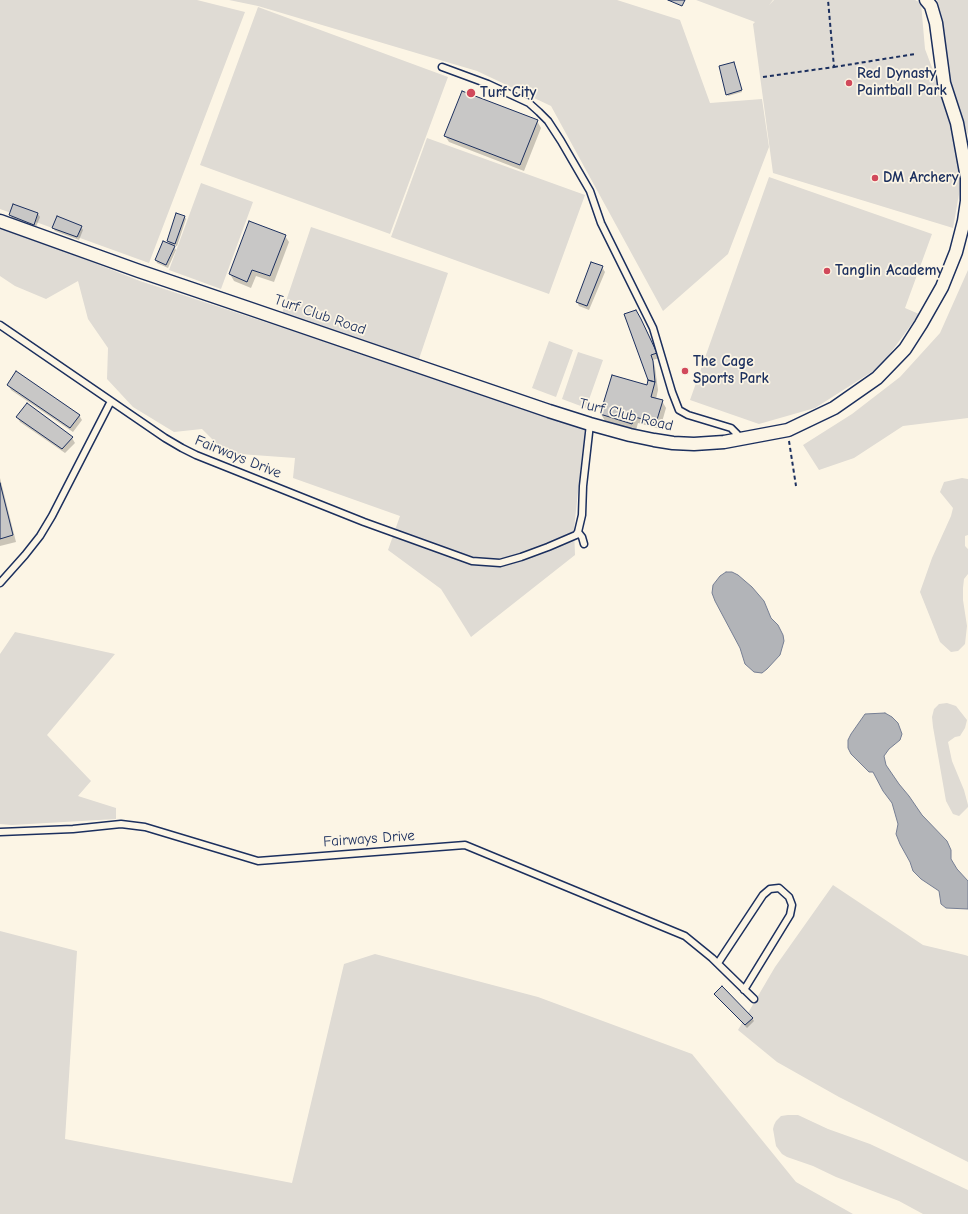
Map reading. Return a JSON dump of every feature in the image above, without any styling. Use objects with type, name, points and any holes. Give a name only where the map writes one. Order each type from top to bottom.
[{"type":"street","name":"Turf Club Road","points":[[0,221],[139,271],[590,424],[654,440],[673,443],[724,442],[788,430],[834,408],[877,378],[905,348],[921,324],[942,287],[956,252],[963,228],[967,201],[967,178],[957,123],[944,83],[936,23],[931,6],[926,0]]},
{"type":"lane","points":[[442,67],[488,84],[529,102],[548,121],[590,191],[601,223],[653,328],[672,392],[680,410],[688,415],[731,428],[737,434],[738,439]]},
{"type":"lane","name":"Fairways Drive","points":[[0,325],[165,438],[196,455],[364,522],[472,561],[500,563],[548,547],[576,535],[578,532]]},
{"type":"lane","points":[[0,583],[40,536],[52,516],[111,401]]},
{"type":"lane","points":[[584,544],[582,537],[578,532],[582,515],[583,486],[590,424]]},
{"type":"lane","name":"Fairways Drive","points":[[0,832],[73,829],[121,824],[145,827],[258,861],[465,845],[684,936],[704,950],[754,999]]},
{"type":"lane","points":[[718,963],[759,899],[770,889],[778,888],[789,897],[791,900],[792,910],[744,990]]},
{"type":"path","points":[[828,0],[834,67]]},
{"type":"path","points":[[763,77],[915,54]]},
{"type":"path","points":[[788,430],[796,486]]},
{"type":"shaded area","points":[[0,0],[197,0],[245,12],[149,263],[0,209]]},
{"type":"shaded area","points":[[229,0],[617,0],[680,20],[710,103],[762,99],[769,147],[728,254],[663,311],[551,106],[477,71],[258,6]]},
{"type":"shaded area","name":"Red Dynasty Paintball Park","points":[[696,0],[773,0],[769,5],[774,0],[915,0],[921,3],[925,49],[951,118],[961,183],[953,228],[773,173],[753,24],[755,22]]},
{"type":"shaded area","points":[[937,0],[968,0],[968,135],[946,76]]},
{"type":"shaded area","points":[[258,7],[448,77],[390,234],[200,165]]},
{"type":"shaded area","points":[[427,138],[585,195],[549,294],[391,237]]},
{"type":"shaded area","name":"Tanglin Academy","points":[[769,177],[932,234],[905,308],[919,314],[881,366],[815,408],[759,424],[690,400]]},
{"type":"shaded area","points":[[201,183],[253,202],[221,289],[169,270]]},
{"type":"shaded area","points":[[0,226],[140,281],[585,427],[574,529],[575,555],[471,637],[441,589],[388,550],[400,516],[293,478],[295,458],[226,453],[202,429],[174,432],[133,407],[107,379],[108,348],[88,319],[78,281],[46,299],[15,286],[0,276]]},
{"type":"shaded area","points":[[311,227],[448,273],[419,359],[282,313]]},
{"type":"shaded area","points":[[968,270],[968,418],[903,426],[854,458],[819,470],[803,445],[852,414],[900,377],[940,333]]},
{"type":"shaded area","points":[[549,341],[573,350],[556,397],[532,388]]},
{"type":"shaded area","points":[[578,352],[603,360],[586,408],[562,399]]},
{"type":"shaded area","points":[[962,478],[968,479],[968,535],[965,536],[965,546],[968,549],[968,574],[964,579],[963,588],[963,600],[967,626],[965,644],[958,651],[951,652],[940,642],[920,592],[932,558],[951,516],[953,508],[940,492],[944,482]]},
{"type":"shaded area","points":[[726,572],[732,572],[738,575],[752,587],[764,601],[771,618],[778,625],[783,635],[784,641],[780,655],[762,673],[754,672],[745,664],[740,648],[712,593],[713,585],[720,576]]},
{"type":"shaded area","points":[[15,632],[115,654],[47,735],[91,781],[78,796],[116,808],[116,819],[12,825],[0,824],[0,654]]},
{"type":"shaded area","points":[[947,703],[956,706],[967,720],[965,728],[960,736],[955,737],[948,742],[952,761],[964,790],[968,805],[968,807],[959,816],[953,814],[946,801],[933,727],[932,717],[934,709],[939,704]]},
{"type":"shaded area","points":[[885,713],[898,723],[902,734],[900,740],[889,749],[884,756],[886,765],[922,815],[947,841],[951,850],[951,859],[957,869],[968,881],[968,909],[946,908],[941,904],[939,891],[921,879],[913,871],[896,834],[898,824],[892,803],[883,791],[873,772],[869,772],[851,754],[848,748],[848,740],[851,734],[865,714]]},
{"type":"shaded area","points":[[833,885],[923,945],[968,956],[968,1162],[839,1097],[777,1062],[738,1030],[775,967]]},
{"type":"shaded area","points":[[0,931],[77,951],[65,1139],[292,1183],[344,964],[375,954],[538,997],[692,1054],[796,1182],[853,1214],[0,1214]]},
{"type":"shaded area","points":[[798,1115],[828,1129],[870,1144],[968,1190],[968,1214],[923,1214],[899,1201],[787,1157],[782,1154],[776,1146],[773,1129],[776,1121],[781,1116]]},
{"type":"building","points":[[668,0],[685,0],[682,6]]},
{"type":"building","points":[[734,62],[742,90],[726,95],[719,66]]},
{"type":"building","points":[[462,91],[538,120],[520,165],[444,136]]},
{"type":"building","points":[[13,204],[38,213],[34,225],[9,215]]},
{"type":"building","points":[[176,213],[185,216],[175,244],[167,241]]},
{"type":"building","points":[[57,216],[82,226],[77,237],[52,228]]},
{"type":"building","points":[[249,221],[286,235],[270,276],[252,270],[247,282],[229,274]]},
{"type":"building","points":[[163,241],[175,246],[166,265],[155,260]]},
{"type":"building","points":[[591,262],[603,266],[587,306],[576,302]]},
{"type":"building","points":[[636,310],[657,353],[651,355],[655,382],[648,380],[624,314]]},
{"type":"building","points":[[16,371],[80,415],[70,428],[7,385]]},
{"type":"building","points":[[612,375],[647,385],[648,380],[655,382],[651,397],[663,400],[656,423],[635,417],[632,424],[600,414]]},
{"type":"building","points":[[27,403],[73,437],[62,449],[16,417]]},
{"type":"building","points":[[0,483],[13,535],[0,539]]},
{"type":"building","points":[[722,986],[753,1018],[745,1025],[714,994]]},
{"type":"place","name":"Red Dynasty Paintball Park","points":[[849,83]]},
{"type":"place","name":"Turf City","points":[[471,93]]},
{"type":"place","name":"DM Archery","points":[[875,178]]},
{"type":"place","name":"Tanglin Academy","points":[[827,271]]},
{"type":"place","name":"The Cage Sports Park","points":[[685,371]]}]
